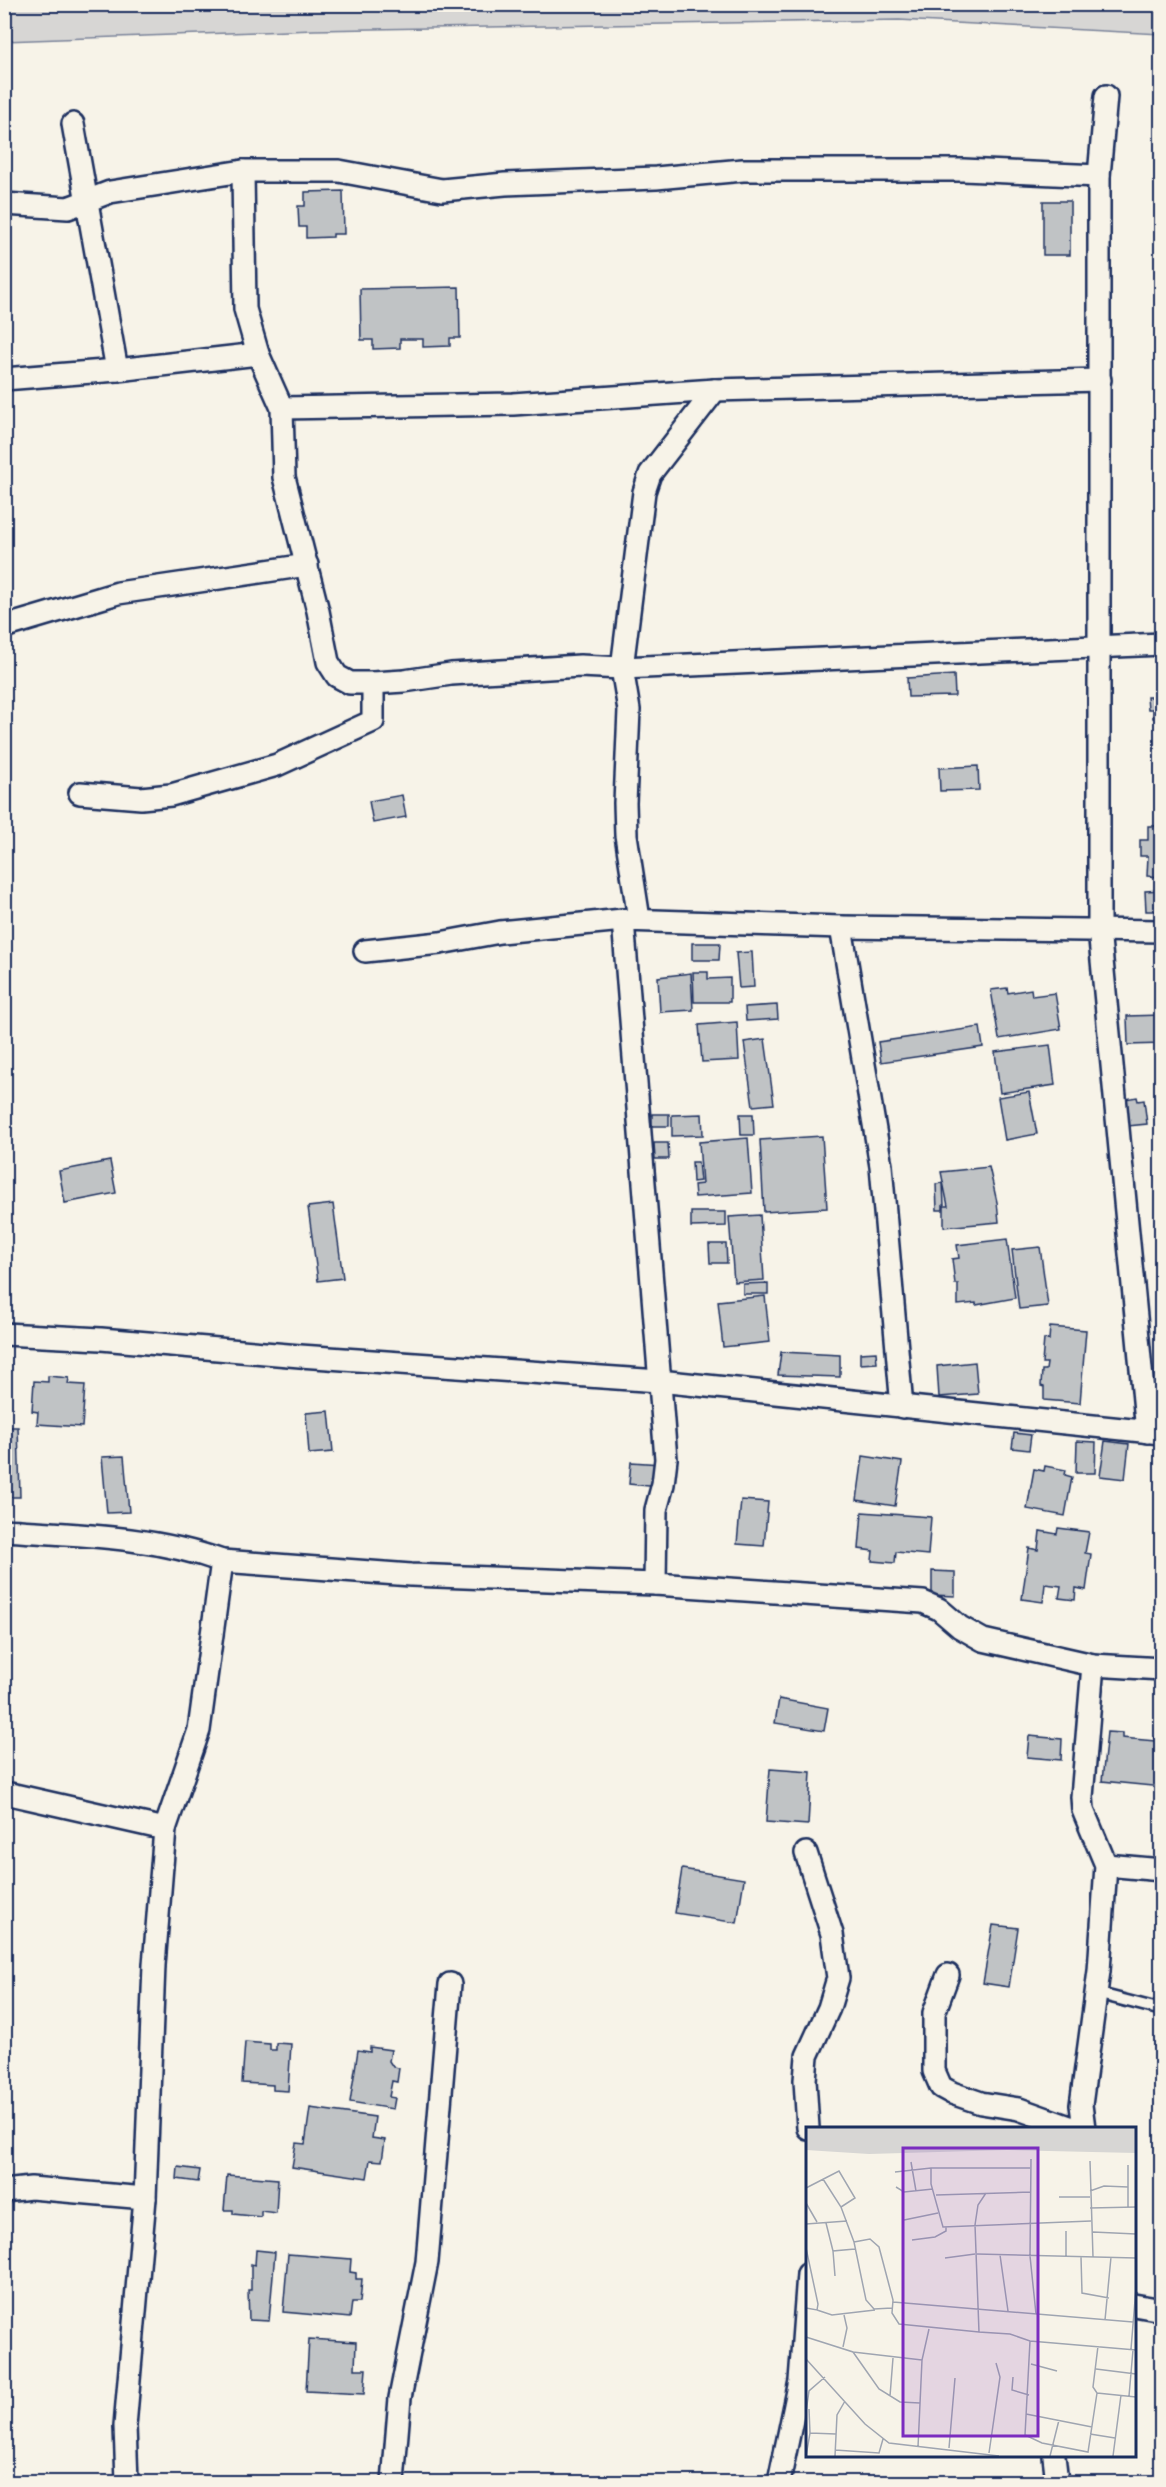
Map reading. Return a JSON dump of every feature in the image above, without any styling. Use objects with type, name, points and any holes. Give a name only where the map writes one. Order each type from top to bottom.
[{"type":"street","points":[[4,1334],[101,1339],[300,1356],[659,1381],[1154,1433],[1099,929],[1099,176],[1106,96]]},
{"type":"street","points":[[74,124],[117,370]]},
{"type":"street","points":[[4,204],[68,208],[110,192],[243,171],[339,171],[442,190],[505,184],[656,178],[743,170],[867,172],[963,170],[1099,176]]},
{"type":"street","points":[[243,171],[245,309],[258,354],[282,408],[284,477],[307,565],[328,662],[337,676],[350,683],[404,681],[451,674],[580,666],[622,668],[1161,644]]},
{"type":"street","points":[[4,379],[117,370],[258,354]]},
{"type":"street","points":[[282,408],[513,404],[715,390],[1100,380]]},
{"type":"street","points":[[655,1584],[656,1510],[663,1484],[666,1459],[659,1381],[626,835],[629,710],[622,668],[644,492],[650,474],[715,390]]},
{"type":"street","points":[[7,626],[118,593],[307,565]]},
{"type":"street","points":[[80,794],[141,798],[171,795],[277,765],[373,721],[374,683]]},
{"type":"street","points":[[365,951],[440,943],[500,932],[631,920],[841,927],[1161,931]]},
{"type":"street","points":[[841,927],[881,1167],[902,1407]]},
{"type":"street","points":[[4,1530],[114,1538],[197,1552],[222,1561],[411,1575],[655,1584],[923,1602],[939,1609],[960,1627],[984,1640],[1093,1665],[1161,1669]]},
{"type":"street","points":[[127,2482],[125,2426],[146,2198],[154,1965],[165,1829],[199,1730],[222,1561]]},
{"type":"street","points":[[1084,2127],[1081,2105],[1096,1993],[1106,1865],[1083,1810],[1082,1797],[1093,1665]]},
{"type":"street","points":[[4,1795],[165,1829]]},
{"type":"street","points":[[806,1853],[832,1934],[838,1978],[829,2008],[807,2056],[805,2080],[808,2127]]},
{"type":"street","points":[[1106,1865],[1161,1870]]},
{"type":"street","points":[[948,1975],[934,2013],[934,2072],[941,2086],[952,2093],[981,2103],[1019,2109],[1069,2127]]},
{"type":"street","points":[[393,2482],[400,2398],[427,2262],[450,1984]]},
{"type":"street","points":[[4,2191],[31,2188],[146,2198]]},
{"type":"street","points":[[779,2482],[800,2381],[806,2289]]},
{"type":"street","points":[[1136,2305],[1161,2310]]},
{"type":"street","points":[[1054,2457],[1058,2482]]},
{"type":"lane","points":[[1096,1993],[1161,2010]]},
{"type":"shaded area","points":[[5,4],[1161,4],[1161,34],[899,20],[314,30],[4,41]]},
{"type":"building","points":[[343,191],[344,234],[333,234],[333,237],[306,238],[306,227],[299,227],[298,206],[305,206],[305,192]]},
{"type":"building","points":[[1043,201],[1070,201],[1070,255],[1043,255]]},
{"type":"building","points":[[459,287],[460,338],[450,338],[450,346],[423,347],[423,339],[400,339],[400,348],[373,349],[373,340],[361,340],[360,289]]},
{"type":"building","points":[[954,675],[955,696],[908,697],[907,678]]},
{"type":"building","points":[[1162,676],[1162,727],[1158,727],[1157,718],[1153,718],[1153,709],[1148,709],[1147,697],[1152,697],[1152,689],[1156,689],[1155,677]]},
{"type":"building","points":[[978,766],[979,790],[940,791],[939,768]]},
{"type":"building","points":[[402,795],[406,817],[373,823],[369,801]]},
{"type":"building","points":[[1148,826],[1162,826],[1162,877],[1147,876],[1148,856],[1140,856],[1140,840],[1148,840]]},
{"type":"building","points":[[1162,890],[1162,911],[1146,911],[1145,891]]},
{"type":"building","points":[[692,943],[720,943],[719,960],[692,960]]},
{"type":"building","points":[[752,952],[754,987],[739,988],[736,953]]},
{"type":"building","points":[[693,972],[708,972],[708,979],[730,978],[730,1002],[694,1002]]},
{"type":"building","points":[[691,973],[693,1010],[660,1012],[658,977]]},
{"type":"building","points":[[1007,988],[1008,993],[1031,989],[1032,996],[1055,993],[1061,1029],[999,1039],[991,990]]},
{"type":"building","points":[[777,1005],[778,1019],[746,1021],[745,1007]]},
{"type":"building","points":[[1162,1015],[1162,1044],[1128,1045],[1127,1016]]},
{"type":"building","points":[[737,1022],[739,1060],[702,1062],[699,1025]]},
{"type":"building","points":[[980,1027],[983,1047],[881,1062],[878,1042]]},
{"type":"building","points":[[765,1039],[774,1104],[753,1106],[744,1042]]},
{"type":"building","points":[[1050,1045],[1055,1085],[1000,1093],[995,1052]]},
{"type":"building","points":[[1029,1092],[1037,1134],[1005,1140],[998,1097]]},
{"type":"building","points":[[1137,1097],[1138,1101],[1144,1100],[1147,1124],[1128,1126],[1125,1099]]},
{"type":"building","points":[[652,1114],[669,1114],[669,1126],[652,1126]]},
{"type":"building","points":[[702,1114],[703,1135],[672,1136],[672,1115]]},
{"type":"building","points":[[740,1114],[753,1114],[754,1135],[741,1135]]},
{"type":"building","points":[[822,1136],[827,1208],[764,1212],[760,1140]]},
{"type":"building","points":[[748,1138],[752,1193],[695,1197],[694,1185],[702,1184],[699,1142]]},
{"type":"building","points":[[654,1143],[668,1143],[669,1159],[655,1159]]},
{"type":"building","points":[[110,1161],[116,1193],[65,1203],[59,1171]]},
{"type":"building","points":[[692,1162],[698,1162],[700,1181],[693,1182]]},
{"type":"building","points":[[989,1167],[999,1222],[944,1227],[944,1206],[948,1206],[941,1172]]},
{"type":"building","points":[[943,1183],[943,1210],[937,1210],[936,1184]]},
{"type":"building","points":[[333,1204],[343,1278],[318,1281],[308,1207]]},
{"type":"building","points":[[691,1212],[726,1212],[726,1226],[691,1227]]},
{"type":"building","points":[[760,1215],[764,1280],[734,1282],[729,1217]]},
{"type":"building","points":[[1007,1239],[1015,1298],[976,1305],[976,1303],[958,1305],[958,1284],[955,1284],[952,1259],[959,1258],[957,1245]]},
{"type":"building","points":[[709,1244],[726,1244],[727,1263],[710,1263]]},
{"type":"building","points":[[1040,1247],[1048,1306],[1019,1309],[1012,1250]]},
{"type":"building","points":[[4,1273],[11,1303],[4,1304]]},
{"type":"building","points":[[768,1283],[768,1294],[743,1294],[743,1284]]},
{"type":"building","points":[[765,1296],[770,1342],[723,1347],[718,1301]]},
{"type":"building","points":[[1050,1327],[1086,1330],[1080,1403],[1044,1400],[1044,1387],[1041,1386],[1042,1370],[1046,1370],[1047,1363],[1042,1363],[1044,1339],[1049,1340]]},
{"type":"building","points":[[781,1352],[840,1355],[840,1377],[778,1375]]},
{"type":"building","points":[[876,1352],[877,1363],[860,1364],[860,1353]]},
{"type":"building","points":[[975,1362],[978,1394],[939,1397],[937,1366]]},
{"type":"building","points":[[48,1376],[69,1378],[68,1384],[85,1385],[82,1427],[37,1424],[38,1412],[32,1411],[34,1381],[48,1382]]},
{"type":"building","points":[[329,1411],[333,1452],[309,1454],[306,1413]]},
{"type":"building","points":[[4,1427],[18,1427],[20,1497],[4,1497]]},
{"type":"building","points":[[1014,1433],[1031,1435],[1029,1450],[1012,1448]]},
{"type":"building","points":[[1077,1441],[1096,1442],[1095,1473],[1076,1473]]},
{"type":"building","points":[[1105,1441],[1129,1444],[1125,1479],[1100,1476]]},
{"type":"building","points":[[124,1456],[129,1512],[107,1513],[102,1457]]},
{"type":"building","points":[[863,1456],[902,1462],[895,1506],[857,1500]]},
{"type":"building","points":[[631,1462],[661,1464],[659,1487],[629,1484]]},
{"type":"building","points":[[1045,1466],[1066,1470],[1065,1475],[1072,1477],[1065,1516],[1027,1509],[1034,1469],[1044,1471]]},
{"type":"building","points":[[741,1500],[768,1502],[764,1546],[737,1544]]},
{"type":"building","points":[[862,1512],[931,1517],[928,1555],[896,1552],[895,1563],[872,1561],[873,1551],[859,1549]]},
{"type":"building","points":[[1058,1528],[1089,1532],[1085,1553],[1091,1554],[1086,1590],[1076,1588],[1075,1600],[1059,1598],[1061,1586],[1045,1584],[1043,1602],[1022,1599],[1029,1548],[1038,1550],[1040,1531],[1057,1534]]},
{"type":"building","points":[[932,1571],[955,1572],[955,1596],[932,1595]]},
{"type":"building","points":[[779,1699],[828,1708],[824,1731],[775,1723]]},
{"type":"building","points":[[1107,1732],[1122,1733],[1122,1738],[1155,1741],[1155,1737],[1162,1737],[1162,1787],[1102,1781]]},
{"type":"building","points":[[1029,1736],[1062,1739],[1061,1760],[1027,1757]]},
{"type":"building","points":[[770,1769],[811,1772],[808,1825],[766,1822]]},
{"type":"building","points":[[682,1869],[744,1879],[737,1923],[675,1913]]},
{"type":"building","points":[[993,1925],[1018,1928],[1009,1987],[983,1983]]},
{"type":"building","points":[[245,2042],[270,2044],[270,2050],[276,2050],[276,2043],[291,2044],[288,2091],[273,2090],[273,2085],[242,2083]]},
{"type":"building","points":[[370,2047],[391,2050],[389,2061],[393,2067],[399,2068],[397,2082],[392,2081],[389,2097],[395,2098],[393,2109],[350,2102],[358,2050],[370,2052]]},
{"type":"building","points":[[310,2108],[375,2117],[372,2138],[385,2140],[382,2161],[370,2160],[367,2178],[292,2167],[296,2143],[305,2144]]},
{"type":"building","points":[[178,2167],[200,2170],[198,2182],[177,2179]]},
{"type":"building","points":[[227,2175],[278,2179],[276,2213],[261,2211],[261,2217],[233,2214],[233,2210],[224,2210]]},
{"type":"building","points":[[256,2250],[275,2252],[269,2321],[249,2320],[248,2290],[251,2290],[251,2264],[255,2265]]},
{"type":"building","points":[[288,2254],[351,2259],[350,2272],[356,2273],[356,2279],[362,2279],[360,2302],[352,2302],[350,2318],[283,2312]]},
{"type":"building","points":[[309,2339],[356,2342],[355,2369],[366,2369],[364,2394],[306,2391]]}]
